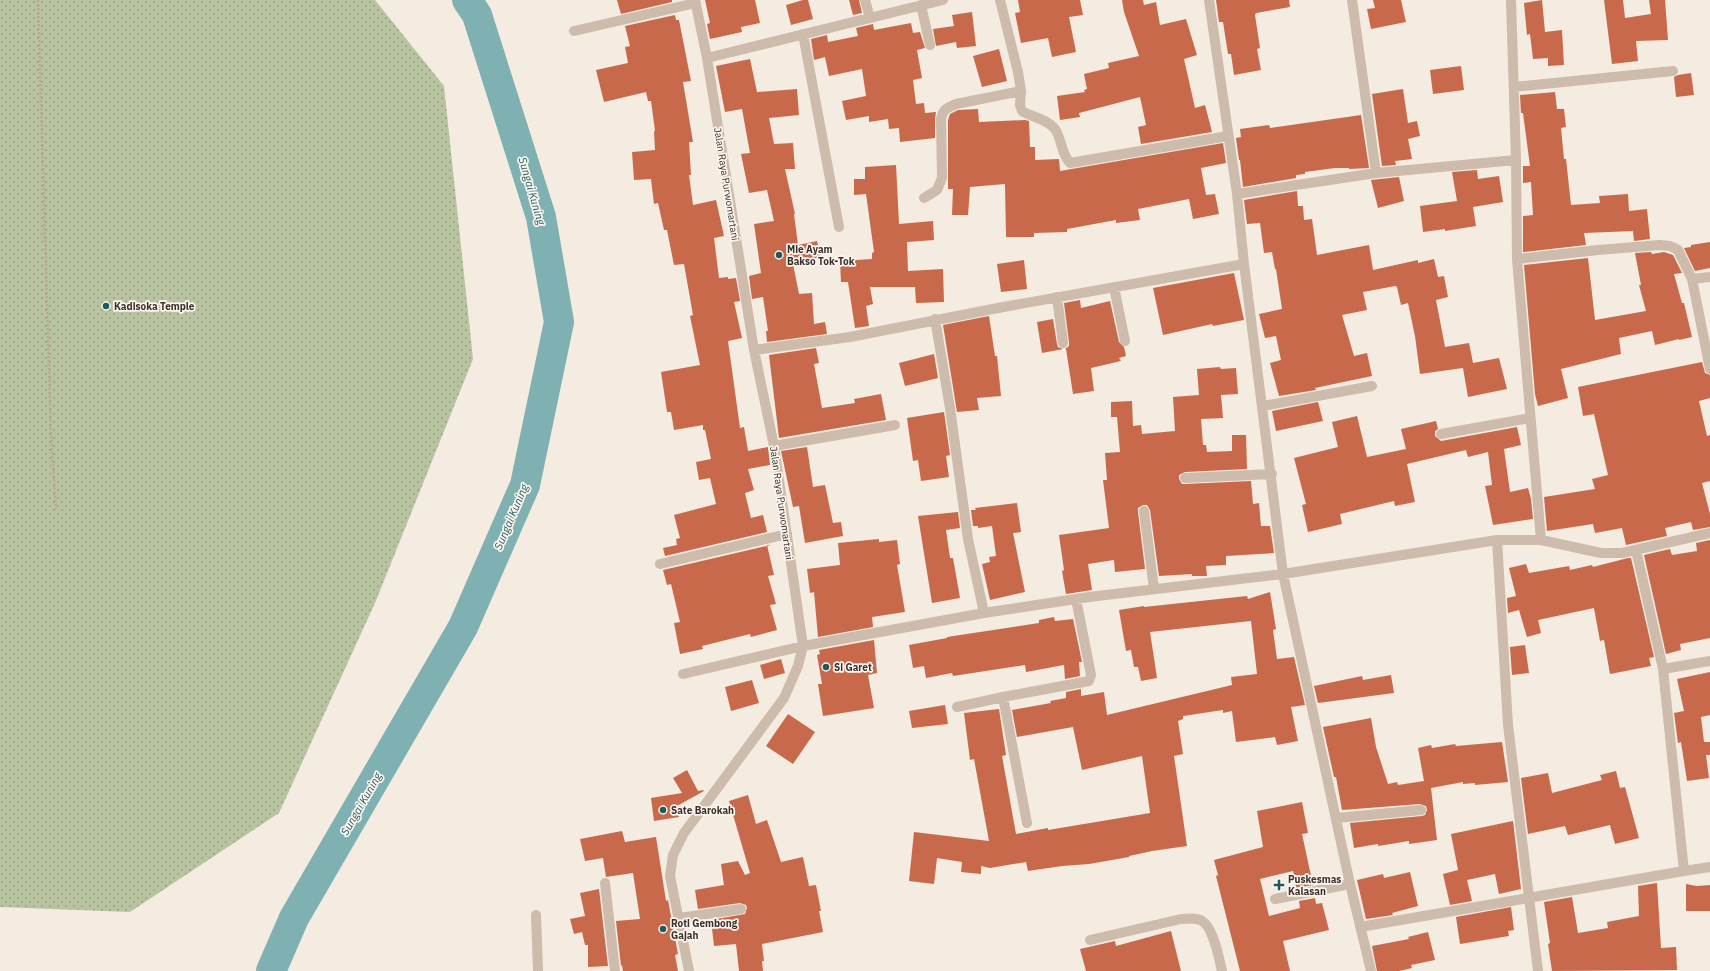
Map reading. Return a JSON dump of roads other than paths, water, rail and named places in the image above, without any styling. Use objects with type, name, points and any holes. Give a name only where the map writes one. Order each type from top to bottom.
[{"type":"street","points":[[865,0],[870,18]]},
{"type":"street","points":[[707,58],[943,0]]},
{"type":"street","points":[[1000,0],[1018,72],[1021,91],[1020,105],[1022,111],[1047,121],[1054,128],[1060,140],[1066,159],[1070,163],[1228,136]]},
{"type":"street","points":[[1209,0],[1237,194],[1244,264],[1284,574],[1350,884],[1371,971]]},
{"type":"street","points":[[1352,0],[1376,174]]},
{"type":"street","points":[[1511,0],[1516,160],[1517,259],[1541,540]]},
{"type":"street","points":[[574,31],[696,2]]},
{"type":"street","name":"Jalan Raya Purwomartani","points":[[689,971],[670,876],[673,855],[684,833],[784,698],[798,666],[803,646],[774,446],[754,350],[707,58],[696,2]]},
{"type":"street","points":[[921,5],[930,45]]},
{"type":"street","points":[[803,34],[839,227]]},
{"type":"street","points":[[1514,87],[1673,71]]},
{"type":"street","points":[[924,198],[937,190],[942,178],[941,119],[946,108],[956,104],[1021,91]]},
{"type":"street","points":[[1237,194],[1376,174],[1516,160]]},
{"type":"street","points":[[1517,259],[1659,245],[1670,246],[1678,250],[1692,279],[1710,369]]},
{"type":"street","points":[[754,350],[850,336],[1244,264]]},
{"type":"street","points":[[1692,279],[1710,277]]},
{"type":"street","points":[[1114,287],[1126,341]]},
{"type":"street","points":[[1057,297],[1063,343]]},
{"type":"street","points":[[935,320],[950,408],[968,538],[984,613]]},
{"type":"street","points":[[1263,406],[1372,386]]},
{"type":"street","points":[[1441,434],[1530,418]]},
{"type":"street","points":[[774,446],[895,425]]},
{"type":"street","points":[[1185,478],[1272,474]]},
{"type":"street","points":[[1144,511],[1154,589]]},
{"type":"street","points":[[683,674],[803,646],[984,613],[1076,599],[1284,574],[1497,540],[1541,540],[1601,553],[1622,553],[1710,533]]},
{"type":"street","points":[[660,564],[786,534]]},
{"type":"street","points":[[1497,540],[1508,725],[1538,971]]},
{"type":"street","points":[[1636,550],[1663,669],[1684,871]]},
{"type":"street","points":[[957,707],[1003,696],[1089,681],[1091,679],[1076,599]]},
{"type":"street","points":[[1663,669],[1710,661]]},
{"type":"street","points":[[1003,696],[1027,823]]},
{"type":"street","points":[[1337,818],[1421,810]]},
{"type":"street","points":[[1360,928],[1710,867]]},
{"type":"street","points":[[605,883],[615,971]]},
{"type":"street","points":[[1275,899],[1350,884]]},
{"type":"street","points":[[679,918],[741,909]]},
{"type":"street","points":[[536,915],[538,971]]},
{"type":"street","points":[[1090,940],[1181,919],[1193,918],[1203,922],[1211,933],[1222,971]]},
{"type":"waterway","name":"Sungai Kuning","points":[[271,971],[294,918],[463,627],[525,485],[559,322],[541,217],[477,15],[467,0]]},
{"type":"place","name":"Mie Ayam Bakso Tok-Tok","points":[[779,255]]},
{"type":"place","name":"Kadisoka Temple","points":[[106,306]]},
{"type":"place","name":"Si Garet","points":[[826,667]]},
{"type":"place","name":"Sate Barokah","points":[[663,810]]},
{"type":"place","name":"Puskesmas Kalasan","points":[[1279,885]]},
{"type":"place","name":"Roti Gembong Gajah","points":[[663,929]]}]
